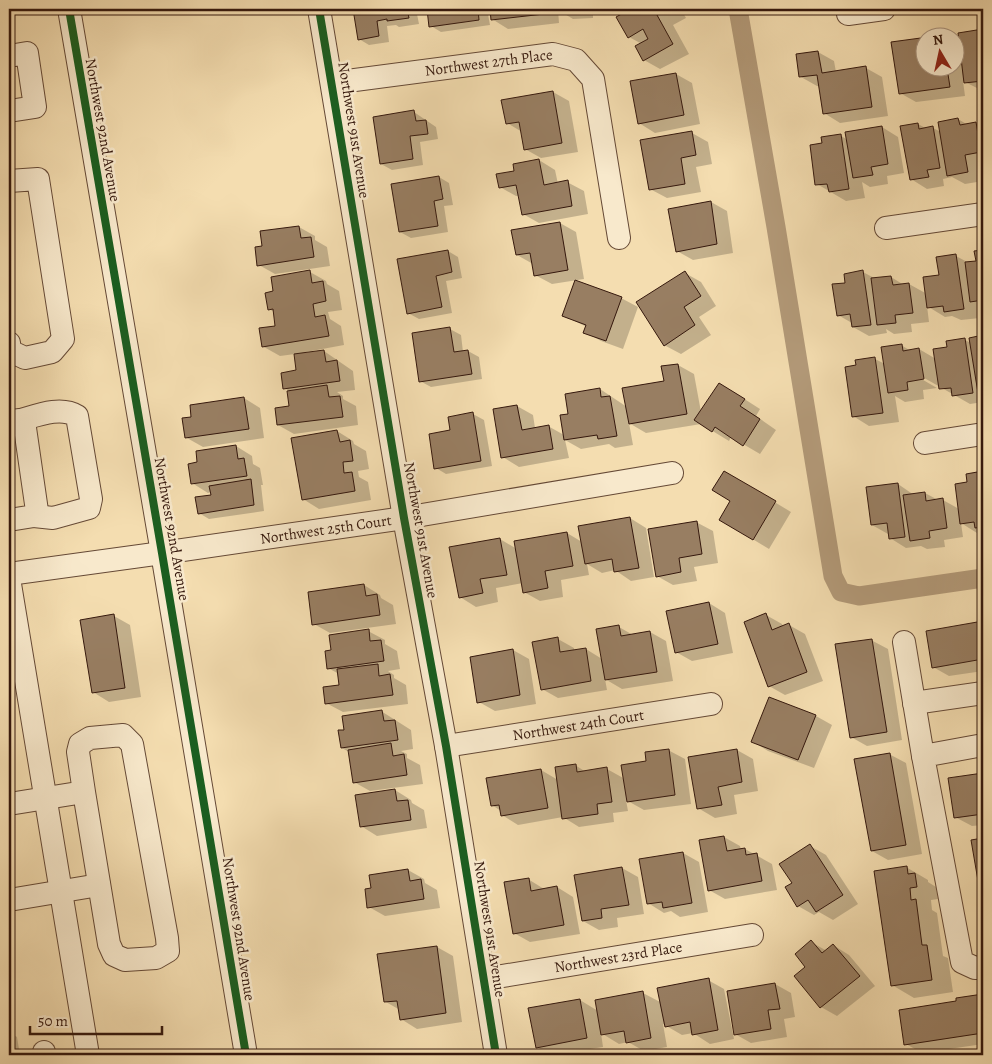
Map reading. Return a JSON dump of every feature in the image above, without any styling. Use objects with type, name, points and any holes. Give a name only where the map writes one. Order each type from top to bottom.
[{"type":"street","name":"Northwest 92nd Avenue","points":[[68,9],[246,1055]]},
{"type":"street","name":"Northwest 91st Avenue","points":[[319,9],[404,518],[446,746],[496,1055]]},
{"type":"street","points":[[848,14],[884,9]]},
{"type":"street","points":[[9,56],[27,53],[36,106],[9,111]]},
{"type":"street","name":"Northwest 27th Place","points":[[332,83],[554,54],[576,60],[593,79],[619,238]]},
{"type":"street","points":[[9,181],[38,179],[63,339],[52,352],[25,358],[10,351],[9,343]]},
{"type":"street","points":[[886,228],[983,214]]},
{"type":"street","points":[[9,520],[34,516],[53,518],[89,508],[91,499],[77,416],[70,412],[48,413],[15,421]]},
{"type":"street","points":[[15,421],[25,428],[37,511],[34,516]]},
{"type":"street","points":[[924,443],[983,434]]},
{"type":"street","name":"Northwest 25th Court","points":[[9,574],[404,518],[672,473]]},
{"type":"street","points":[[9,578],[18,684],[46,798],[88,1055]]},
{"type":"street","points":[[904,642],[923,756],[962,962],[974,968],[983,967]]},
{"type":"street","points":[[914,704],[983,693]]},
{"type":"street","name":"Northwest 24th Court","points":[[446,746],[711,704]]},
{"type":"street","points":[[123,734],[132,744],[165,929],[168,951],[156,958],[125,960],[114,954],[109,944],[84,792],[78,752],[80,744],[90,738],[123,734]]},
{"type":"street","points":[[923,756],[983,746]]},
{"type":"street","points":[[9,804],[84,792]]},
{"type":"street","points":[[9,900],[99,885]]},
{"type":"street","name":"Northwest 23rd Place","points":[[484,979],[752,935]]},
{"type":"building","points":[[353,9],[407,9],[409,18],[377,21],[379,36],[358,40]]},
{"type":"building","points":[[427,9],[478,9],[479,20],[429,27]]},
{"type":"building","points":[[490,9],[543,9],[544,14],[491,20]]},
{"type":"building","points":[[578,9],[578,10],[556,10]]},
{"type":"building","points":[[631,9],[670,9],[657,15],[673,44],[643,61],[635,46],[648,39],[643,29],[628,38],[616,17]]},
{"type":"building","points":[[983,29],[983,81],[964,83],[964,32]]},
{"type":"building","points":[[914,39],[914,78],[949,78],[950,87],[899,94],[891,42]]},
{"type":"building","points":[[818,51],[822,73],[866,66],[872,107],[823,114],[817,75],[799,77],[796,54]]},
{"type":"building","points":[[676,73],[684,115],[638,124],[630,81]]},
{"type":"building","points":[[553,91],[562,143],[524,150],[519,122],[506,124],[501,100]]},
{"type":"building","points":[[414,110],[416,121],[426,120],[428,134],[410,136],[413,159],[380,164],[373,117]]},
{"type":"building","points":[[958,118],[960,125],[976,122],[981,152],[965,155],[968,172],[947,176],[938,122]]},
{"type":"building","points":[[918,123],[919,129],[933,126],[940,168],[927,170],[929,177],[910,180],[900,126]]},
{"type":"building","points":[[882,126],[888,164],[871,167],[873,175],[853,178],[845,132]]},
{"type":"building","points":[[692,131],[696,155],[681,158],[685,184],[649,190],[640,140]]},
{"type":"building","points":[[841,134],[849,189],[829,192],[827,184],[815,185],[810,145],[822,143],[821,137]]},
{"type":"building","points":[[539,159],[544,185],[568,180],[572,206],[522,215],[516,185],[499,188],[496,174],[514,171],[513,164]]},
{"type":"building","points":[[439,176],[443,199],[434,201],[438,226],[399,232],[391,184]]},
{"type":"building","points":[[711,201],[717,244],[676,252],[668,209]]},
{"type":"building","points":[[560,222],[568,270],[534,276],[530,253],[516,255],[511,230]]},
{"type":"building","points":[[299,226],[301,238],[311,237],[314,257],[257,266],[255,247],[262,246],[260,231]]},
{"type":"building","points":[[448,250],[452,272],[436,276],[442,307],[407,314],[397,259]]},
{"type":"building","points":[[983,250],[983,300],[970,302],[965,262],[976,261],[974,251]]},
{"type":"building","points":[[956,254],[964,309],[944,312],[943,306],[927,308],[923,277],[939,275],[936,257]]},
{"type":"building","points":[[310,270],[312,283],[323,281],[326,301],[313,304],[315,317],[325,315],[329,336],[262,347],[259,328],[275,326],[273,309],[268,310],[265,293],[273,291],[271,277]]},
{"type":"building","points":[[863,270],[871,325],[852,327],[850,314],[837,316],[832,284],[845,283],[844,274]]},
{"type":"building","points":[[685,271],[701,296],[684,307],[695,325],[664,346],[636,302]]},
{"type":"building","points":[[891,276],[893,285],[909,283],[913,313],[895,315],[896,323],[877,325],[871,278]]},
{"type":"building","points":[[575,280],[622,297],[606,341],[583,333],[586,325],[562,316]]},
{"type":"building","points":[[450,327],[454,352],[468,350],[472,374],[419,382],[412,333]]},
{"type":"building","points":[[983,335],[983,392],[978,393],[969,338]]},
{"type":"building","points":[[965,338],[973,393],[952,396],[951,388],[939,389],[933,349],[947,347],[946,341]]},
{"type":"building","points":[[902,344],[903,351],[919,348],[924,379],[907,382],[908,390],[888,393],[881,347]]},
{"type":"building","points":[[324,350],[326,362],[337,360],[340,381],[283,389],[281,373],[296,370],[294,354]]},
{"type":"building","points":[[875,357],[883,413],[852,417],[845,367],[856,365],[855,360]]},
{"type":"building","points":[[678,364],[687,414],[629,424],[622,388],[664,381],[661,366]]},
{"type":"building","points":[[719,383],[745,399],[740,406],[760,419],[743,446],[715,427],[712,432],[694,420]]},
{"type":"building","points":[[327,385],[329,397],[340,396],[343,417],[277,425],[275,408],[289,406],[287,391]]},
{"type":"building","points":[[600,388],[601,397],[610,396],[617,436],[598,439],[597,435],[564,440],[560,415],[568,414],[565,394]]},
{"type":"building","points":[[244,397],[249,429],[185,438],[182,418],[191,417],[190,405]]},
{"type":"building","points":[[517,405],[522,430],[549,425],[553,449],[501,458],[493,409]]},
{"type":"building","points":[[473,412],[481,461],[434,469],[429,434],[450,430],[448,417]]},
{"type":"building","points":[[337,430],[340,442],[350,440],[353,461],[343,462],[344,473],[352,472],[355,491],[302,500],[291,438]]},
{"type":"building","points":[[236,445],[238,459],[244,458],[247,476],[191,484],[188,464],[197,462],[196,451]]},
{"type":"building","points":[[724,471],[776,501],[753,540],[719,520],[730,501],[712,490]]},
{"type":"building","points":[[983,471],[983,527],[975,528],[974,522],[960,524],[955,484],[967,482],[966,474]]},
{"type":"building","points":[[251,479],[254,505],[198,514],[195,497],[211,495],[209,486]]},
{"type":"building","points":[[898,483],[905,537],[889,539],[887,523],[871,525],[866,487]]},
{"type":"building","points":[[925,492],[926,501],[943,498],[947,528],[929,531],[930,538],[910,541],[903,495]]},
{"type":"building","points":[[630,517],[639,568],[614,572],[612,559],[585,564],[578,526]]},
{"type":"building","points":[[697,521],[702,554],[679,558],[681,572],[656,577],[648,529]]},
{"type":"building","points":[[567,532],[573,566],[545,571],[548,588],[523,593],[514,541]]},
{"type":"building","points":[[500,538],[507,575],[480,579],[483,593],[459,598],[449,547]]},
{"type":"building","points":[[364,584],[366,596],[377,594],[380,615],[312,625],[308,592]]},
{"type":"building","points":[[709,602],[718,644],[675,653],[666,611]]},
{"type":"building","points":[[766,613],[772,630],[789,623],[807,672],[768,687],[744,622]]},
{"type":"building","points":[[114,614],[125,688],[92,693],[80,620]]},
{"type":"building","points":[[983,621],[983,659],[932,668],[926,631]]},
{"type":"building","points":[[619,625],[621,636],[650,631],[657,672],[605,680],[596,629]]},
{"type":"building","points":[[369,629],[370,641],[381,640],[384,661],[327,669],[325,651],[331,650],[329,635]]},
{"type":"building","points":[[558,637],[560,652],[586,648],[591,681],[541,690],[532,642]]},
{"type":"building","points":[[872,639],[887,732],[850,738],[835,644]]},
{"type":"building","points":[[513,649],[520,695],[477,703],[470,657]]},
{"type":"building","points":[[378,664],[379,676],[390,674],[393,695],[325,704],[323,687],[339,685],[337,669]]},
{"type":"building","points":[[769,697],[816,715],[798,760],[751,742]]},
{"type":"building","points":[[382,710],[384,721],[395,720],[398,740],[341,748],[338,730],[344,730],[342,716]]},
{"type":"building","points":[[391,743],[393,756],[404,754],[407,775],[353,783],[348,750]]},
{"type":"building","points":[[669,749],[675,795],[627,802],[621,765],[646,761],[645,752]]},
{"type":"building","points":[[737,749],[742,782],[718,787],[722,805],[697,809],[688,757]]},
{"type":"building","points":[[890,753],[906,845],[871,851],[854,759]]},
{"type":"building","points":[[576,764],[577,772],[607,767],[612,802],[597,804],[598,814],[562,819],[555,767]]},
{"type":"building","points":[[541,769],[548,808],[501,816],[499,805],[491,806],[486,778]]},
{"type":"building","points":[[983,773],[983,814],[954,818],[948,778]]},
{"type":"building","points":[[395,789],[397,801],[408,800],[411,820],[360,827],[355,795]]},
{"type":"building","points":[[724,836],[727,851],[745,848],[746,855],[757,853],[762,881],[708,891],[699,840]]},
{"type":"building","points":[[983,838],[983,910],[971,840]]},
{"type":"building","points":[[810,844],[843,895],[816,912],[808,900],[797,907],[785,887],[792,883],[779,864]]},
{"type":"building","points":[[683,852],[692,903],[663,908],[662,902],[647,904],[639,859]]},
{"type":"building","points":[[907,866],[908,874],[915,873],[917,887],[910,888],[911,900],[916,899],[922,945],[927,945],[932,980],[891,986],[874,871]]},
{"type":"building","points":[[622,867],[629,905],[601,909],[602,918],[582,921],[574,875]]},
{"type":"building","points":[[408,869],[410,881],[421,879],[424,899],[367,908],[365,889],[371,888],[369,875]]},
{"type":"building","points":[[529,878],[531,891],[557,886],[564,925],[513,934],[504,882]]},
{"type":"building","points":[[811,940],[822,953],[833,944],[860,976],[820,1008],[794,976],[805,967],[795,954]]},
{"type":"building","points":[[437,946],[446,1013],[400,1020],[397,1001],[384,1002],[377,954]]},
{"type":"building","points":[[709,978],[718,1030],[692,1035],[690,1022],[665,1027],[657,988]]},
{"type":"building","points":[[775,983],[780,1009],[768,1010],[771,1029],[734,1035],[727,991]]},
{"type":"building","points":[[643,991],[651,1038],[626,1043],[624,1031],[601,1035],[595,1000]]},
{"type":"building","points":[[983,994],[983,1033],[904,1045],[899,1010],[956,1001],[956,998]]},
{"type":"building","points":[[580,999],[587,1038],[536,1048],[528,1008]]},
{"type":"waterway","points":[[738,9],[833,576],[841,592],[859,596],[983,578]]},
{"type":"cycle path","points":[[69,9],[246,1055]]},
{"type":"cycle path","points":[[319,9],[404,518],[446,746],[496,1055]]}]
